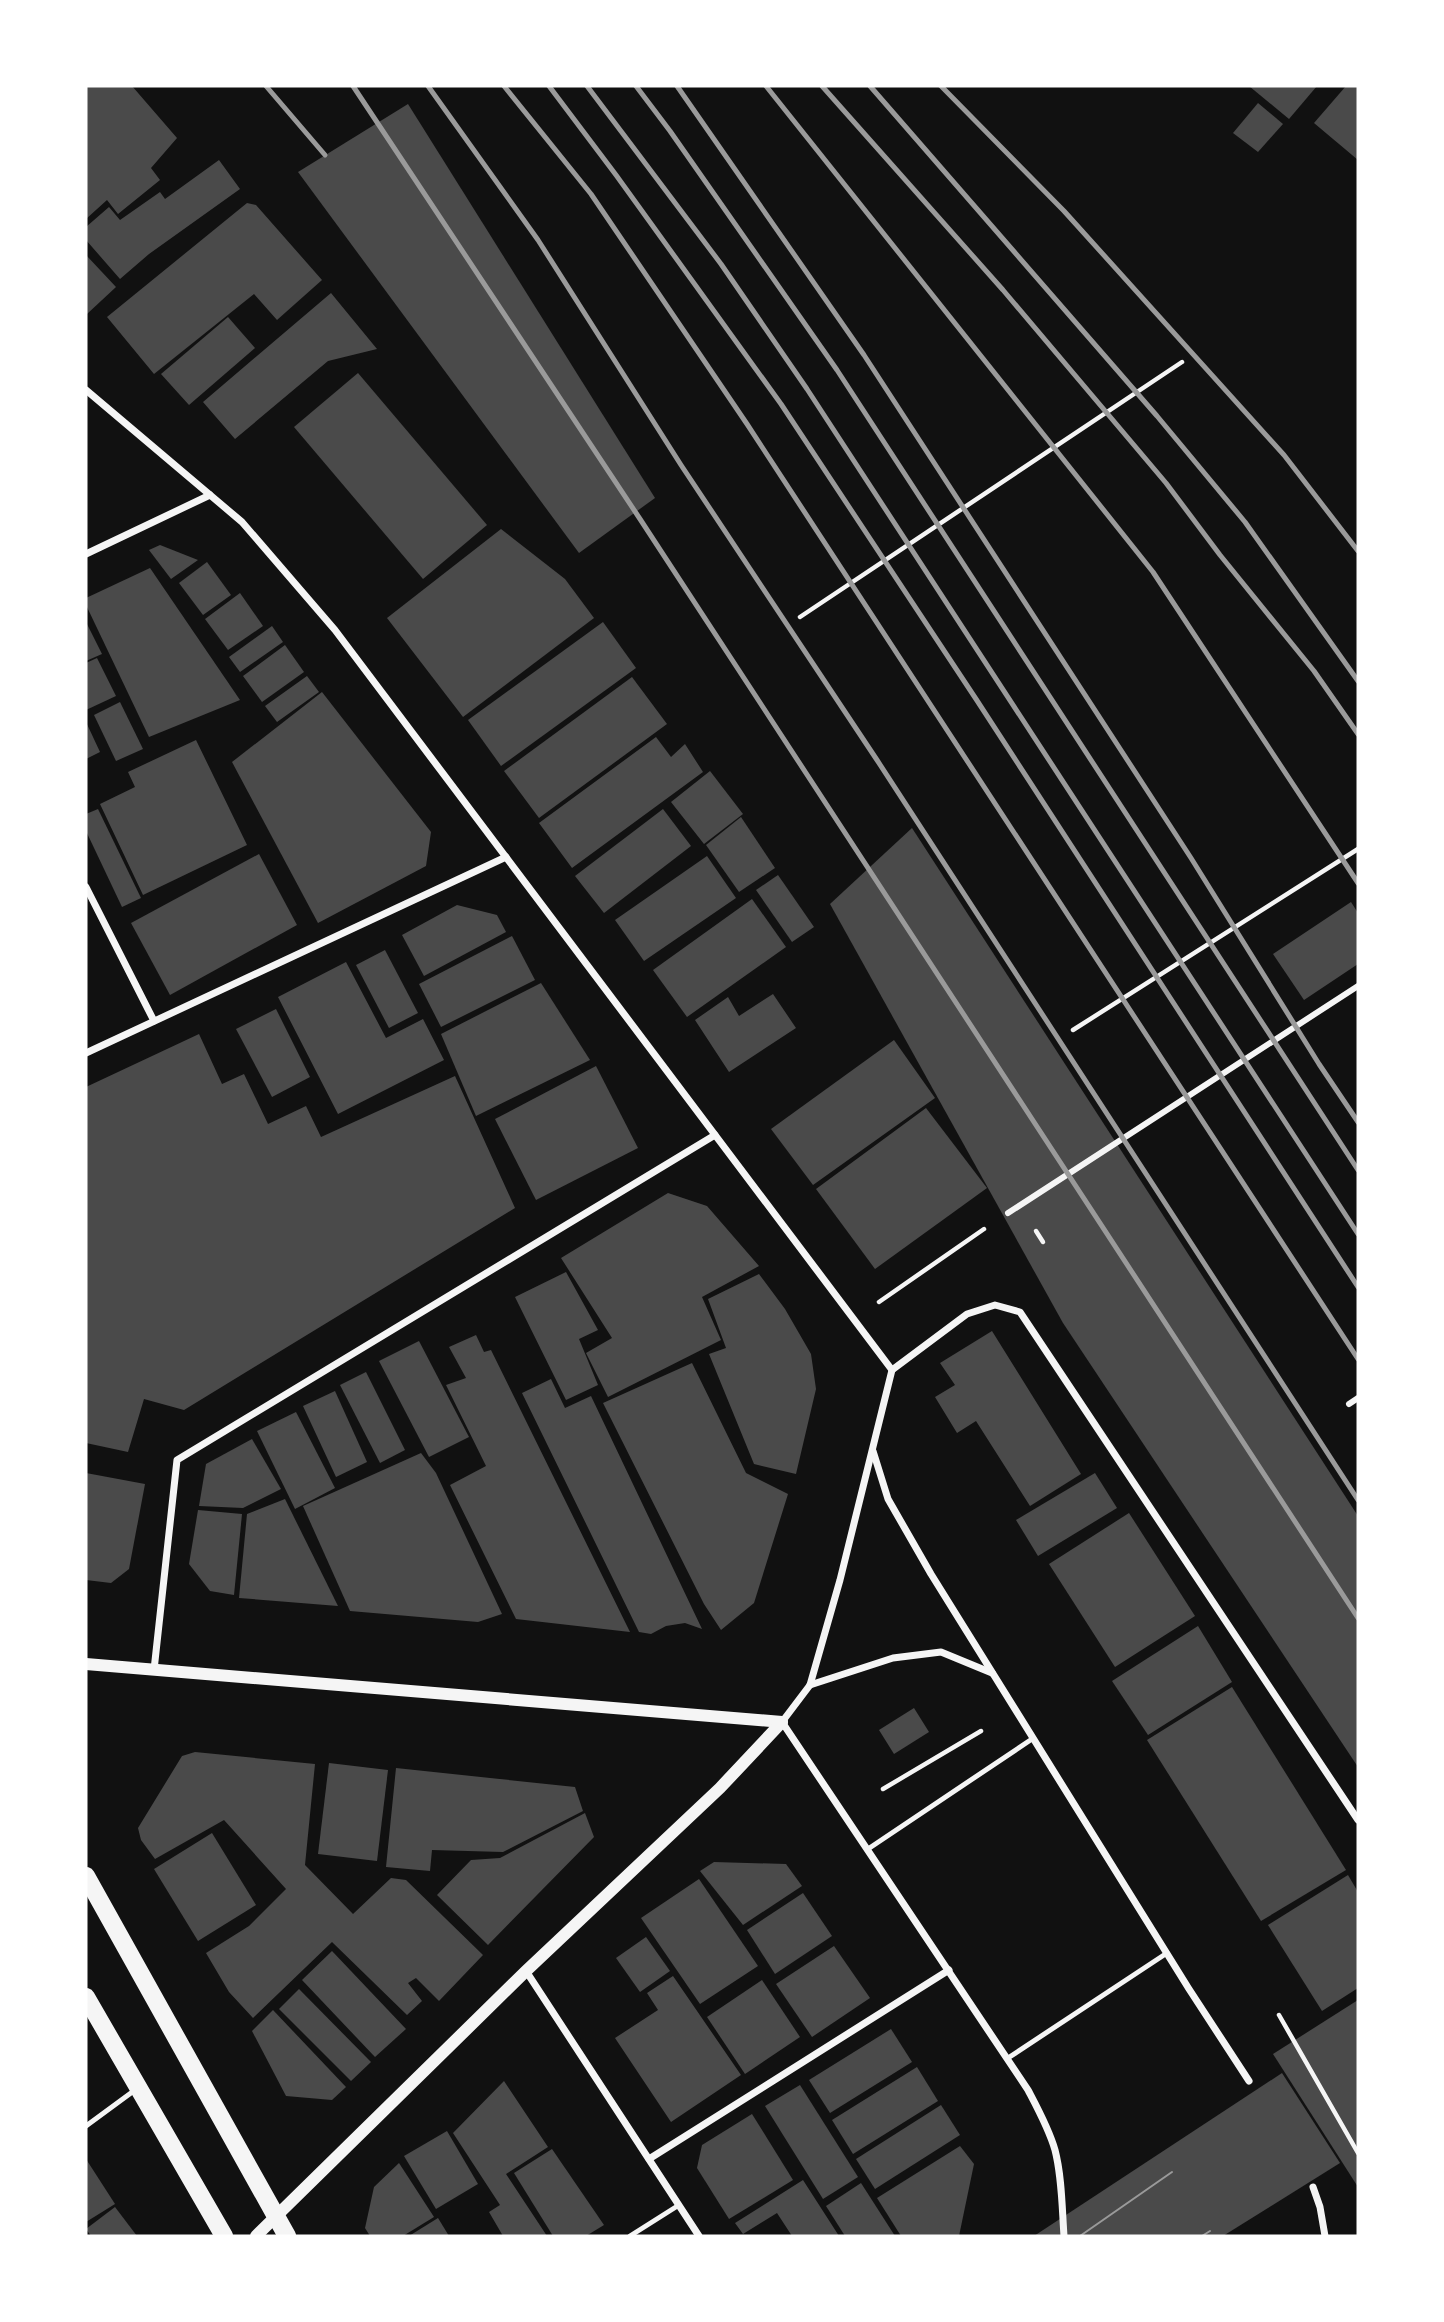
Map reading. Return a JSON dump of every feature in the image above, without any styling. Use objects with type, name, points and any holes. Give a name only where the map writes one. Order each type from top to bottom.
[{"type":"main road","points":[[86,1877],[287,2236]]},
{"type":"main road","points":[[86,1997],[223,2236]]},
{"type":"street","points":[[86,390],[242,523],[335,629],[892,1370]]},
{"type":"street","points":[[86,554],[210,495]]},
{"type":"street","points":[[86,1053],[506,857]]},
{"type":"street","points":[[86,887],[154,1021]]},
{"type":"street","points":[[1008,1213],[1358,986]]},
{"type":"street","points":[[154,1671],[177,1461],[715,1135]]},
{"type":"street","points":[[256,2236],[526,1971],[720,1788],[782,1722],[810,1685],[840,1580],[892,1370],[967,1314],[996,1305],[1020,1312],[1358,1820]]},
{"type":"street","points":[[1349,1404],[1358,1398]]},
{"type":"street","points":[[873,1448],[888,1499],[1032,1739],[1249,2081]]},
{"type":"street","points":[[810,1685],[893,1658],[941,1652],[992,1673]]},
{"type":"street","points":[[86,1664],[782,1722]]},
{"type":"street","points":[[782,1722],[1028,2090],[1055,2151],[1064,2236]]},
{"type":"street","points":[[649,2159],[949,1970]]},
{"type":"street","points":[[526,1971],[699,2236]]},
{"type":"street","points":[[1313,2187],[1325,2236]]},
{"type":"lane","points":[[868,1849],[1032,1739]]},
{"type":"lane","points":[[1007,2058],[1167,1952]]},
{"type":"lane","points":[[86,2126],[138,2088]]},
{"type":"lane","points":[[630,2236],[679,2205]]},
{"type":"path","points":[[800,617],[1182,362]]},
{"type":"path","points":[[1073,1030],[1358,849]]},
{"type":"path","points":[[867,1299],[880,1302],[1008,1213]]},
{"type":"path","points":[[883,1789],[981,1731]]},
{"type":"path","points":[[1279,2015],[1358,2153]]},
{"type":"building","points":[[86,86],[132,86],[177,138],[151,168],[160,180],[118,214],[107,200],[86,219]]},
{"type":"building","points":[[1249,86],[1317,86],[1289,119]]},
{"type":"building","points":[[1346,86],[1358,86],[1358,160],[1314,123]]},
{"type":"building","points":[[1258,103],[1283,124],[1258,152],[1233,133]]},
{"type":"building","points":[[408,104],[655,498],[579,553],[298,172]]},
{"type":"building","points":[[219,160],[240,189],[149,254],[120,279],[86,240],[86,227],[109,207],[120,220],[160,192],[165,199]]},
{"type":"building","points":[[247,203],[256,205],[322,280],[277,320],[254,294],[154,374],[107,317]]},
{"type":"building","points":[[86,255],[116,287],[87,314],[86,313]]},
{"type":"building","points":[[331,293],[377,349],[328,361],[235,439],[203,402]]},
{"type":"building","points":[[228,317],[255,348],[189,405],[161,374]]},
{"type":"building","points":[[358,373],[487,525],[423,579],[294,427]]},
{"type":"building","points":[[501,529],[565,579],[594,618],[463,717],[387,618]]},
{"type":"building","points":[[160,545],[198,560],[171,579],[149,550]]},
{"type":"building","points":[[207,562],[231,595],[203,615],[179,583]]},
{"type":"building","points":[[150,568],[240,700],[149,737],[86,605],[86,598]]},
{"type":"building","points":[[240,593],[263,626],[228,650],[205,619]]},
{"type":"building","points":[[86,622],[102,654],[86,661]]},
{"type":"building","points":[[603,622],[636,668],[501,766],[468,720]]},
{"type":"building","points":[[272,626],[283,642],[240,672],[229,657]]},
{"type":"building","points":[[285,645],[304,672],[262,702],[243,676]]},
{"type":"building","points":[[97,658],[116,696],[86,710],[86,663]]},
{"type":"building","points":[[307,676],[319,692],[277,722],[265,706]]},
{"type":"building","points":[[632,677],[667,724],[539,818],[504,771]]},
{"type":"building","points":[[322,692],[431,832],[426,866],[318,923],[232,762]]},
{"type":"building","points":[[120,702],[143,749],[116,761],[94,715]]},
{"type":"building","points":[[86,722],[100,752],[86,759]]},
{"type":"building","points":[[656,737],[671,757],[685,744],[703,772],[572,868],[539,823]]},
{"type":"building","points":[[196,740],[247,845],[143,895],[100,804],[135,787],[128,772]]},
{"type":"building","points":[[710,771],[743,814],[704,844],[671,802]]},
{"type":"building","points":[[98,809],[141,898],[122,907],[86,831],[86,814]]},
{"type":"building","points":[[663,809],[691,846],[604,913],[575,876]]},
{"type":"building","points":[[741,817],[775,868],[739,892],[706,845]]},
{"type":"building","points":[[912,828],[1358,1516],[1358,1767],[1063,1323],[830,904]]},
{"type":"building","points":[[259,854],[297,925],[170,995],[131,923]]},
{"type":"building","points":[[707,856],[736,898],[644,961],[615,920]]},
{"type":"building","points":[[778,875],[814,927],[792,942],[756,890]]},
{"type":"building","points":[[752,899],[786,947],[687,1017],[653,970]]},
{"type":"building","points":[[1351,902],[1358,913],[1358,964],[1304,1000],[1273,954]]},
{"type":"building","points":[[457,905],[497,915],[506,932],[424,976],[402,935]]},
{"type":"building","points":[[512,936],[535,980],[441,1027],[419,984]]},
{"type":"building","points":[[385,950],[418,1013],[389,1028],[356,965]]},
{"type":"building","points":[[346,962],[386,1038],[423,1019],[444,1060],[338,1114],[278,997]]},
{"type":"building","points":[[541,983],[590,1060],[476,1116],[441,1034]]},
{"type":"building","points":[[773,994],[796,1028],[729,1072],[695,1020],[728,997],[739,1016]]},
{"type":"building","points":[[276,1009],[310,1077],[272,1097],[236,1029]]},
{"type":"building","points":[[199,1034],[222,1084],[244,1074],[268,1124],[306,1106],[321,1137],[455,1076],[515,1208],[184,1410],[144,1399],[128,1452],[86,1443],[86,1087]]},
{"type":"building","points":[[894,1040],[935,1098],[813,1185],[771,1129]]},
{"type":"building","points":[[596,1066],[638,1148],[536,1200],[495,1119]]},
{"type":"building","points":[[926,1108],[987,1188],[875,1269],[816,1189]]},
{"type":"building","points":[[668,1193],[707,1206],[759,1266],[702,1297],[721,1340],[608,1397],[586,1353],[612,1338],[561,1258]]},
{"type":"building","points":[[566,1272],[598,1330],[579,1339],[598,1385],[566,1400],[515,1297]]},
{"type":"building","points":[[759,1274],[785,1309],[811,1354],[816,1389],[796,1474],[754,1464],[709,1354],[726,1348],[708,1299]]},
{"type":"building","points":[[992,1331],[1081,1474],[1030,1506],[976,1421],[957,1433],[935,1397],[955,1385],[940,1363]]},
{"type":"building","points":[[476,1335],[484,1352],[491,1350],[630,1632],[516,1619],[450,1485],[486,1466],[446,1385],[466,1378],[449,1347]]},
{"type":"building","points":[[419,1341],[469,1437],[429,1457],[379,1361]]},
{"type":"building","points":[[692,1363],[746,1473],[788,1494],[754,1603],[721,1630],[704,1604],[603,1403]]},
{"type":"building","points":[[366,1372],[405,1450],[380,1463],[340,1385]]},
{"type":"building","points":[[551,1379],[565,1408],[591,1396],[702,1629],[685,1623],[666,1626],[651,1634],[639,1632],[522,1393]]},
{"type":"building","points":[[335,1391],[367,1462],[336,1477],[303,1406]]},
{"type":"building","points":[[296,1412],[335,1488],[295,1509],[257,1431]]},
{"type":"building","points":[[252,1439],[281,1489],[243,1508],[199,1506],[206,1464]]},
{"type":"building","points":[[421,1453],[436,1473],[502,1614],[478,1622],[350,1611],[303,1506]]},
{"type":"building","points":[[86,1473],[145,1484],[129,1569],[111,1583],[86,1580]]},
{"type":"building","points":[[1095,1473],[1117,1508],[1038,1556],[1016,1520]]},
{"type":"building","points":[[285,1499],[338,1606],[239,1598],[247,1514]]},
{"type":"building","points":[[198,1510],[242,1514],[234,1595],[210,1591],[189,1564]]},
{"type":"building","points":[[1129,1513],[1195,1616],[1115,1667],[1049,1564]]},
{"type":"building","points":[[1198,1626],[1232,1682],[1148,1735],[1112,1681]]},
{"type":"building","points":[[1232,1687],[1346,1870],[1261,1921],[1147,1740]]},
{"type":"building","points":[[914,1708],[929,1732],[894,1754],[879,1730]]},
{"type":"building","points":[[195,1752],[315,1764],[305,1865],[353,1914],[391,1878],[406,1880],[483,1955],[439,2001],[416,1978],[408,1983],[422,2001],[407,2015],[332,1942],[253,2018],[229,1992],[206,1953],[249,1926],[286,1889],[224,1820],[155,1859],[141,1840],[138,1828],[182,1756]]},
{"type":"building","points":[[329,1763],[388,1770],[377,1861],[318,1854]]},
{"type":"building","points":[[396,1768],[575,1787],[583,1811],[503,1852],[432,1850],[430,1871],[386,1867]]},
{"type":"building","points":[[585,1813],[594,1837],[488,1945],[437,1895],[471,1860],[500,1858]]},
{"type":"building","points":[[212,1833],[256,1905],[198,1941],[154,1869]]},
{"type":"building","points":[[714,1862],[786,1864],[802,1886],[743,1925],[700,1871]]},
{"type":"building","points":[[1348,1875],[1358,1892],[1358,1988],[1322,2011],[1268,1925]]},
{"type":"building","points":[[699,1879],[758,1966],[700,2004],[641,1918]]},
{"type":"building","points":[[803,1893],[832,1936],[775,1974],[747,1930]]},
{"type":"building","points":[[646,1937],[670,1971],[640,1992],[616,1958]]},
{"type":"building","points":[[834,1946],[870,1998],[812,2037],[776,1984]]},
{"type":"building","points":[[332,1951],[406,2029],[375,2057],[302,1980]]},
{"type":"building","points":[[673,1976],[741,2075],[671,2122],[615,2038],[658,2010],[647,1993]]},
{"type":"building","points":[[762,1980],[800,2037],[745,2074],[707,2017]]},
{"type":"building","points":[[299,1989],[371,2062],[351,2081],[279,2009]]},
{"type":"building","points":[[1358,2000],[1358,2187],[1273,2054]]},
{"type":"building","points":[[273,2010],[346,2087],[332,2100],[286,2096],[252,2031]]},
{"type":"building","points":[[891,2029],[912,2062],[830,2113],[809,2080]]},
{"type":"building","points":[[917,2067],[938,2101],[853,2154],[832,2120]]},
{"type":"building","points":[[1282,2073],[1340,2163],[1223,2236],[1034,2236]]},
{"type":"building","points":[[504,2081],[548,2147],[506,2174],[547,2236],[503,2236],[489,2212],[500,2205],[453,2133]]},
{"type":"building","points":[[800,2085],[858,2177],[823,2199],[765,2106]]},
{"type":"building","points":[[941,2105],[960,2135],[875,2189],[856,2159]]},
{"type":"building","points":[[752,2114],[793,2180],[729,2219],[697,2168],[702,2145]]},
{"type":"building","points":[[447,2131],[478,2184],[436,2209],[404,2156]]},
{"type":"building","points":[[960,2146],[974,2164],[959,2236],[901,2236],[877,2198]]},
{"type":"building","points":[[552,2149],[604,2225],[586,2236],[553,2236],[514,2173]]},
{"type":"building","points":[[86,2159],[115,2204],[86,2222]]},
{"type":"building","points":[[399,2163],[434,2217],[403,2236],[370,2236],[365,2228],[374,2187]]},
{"type":"building","points":[[803,2180],[839,2236],[792,2236],[777,2213],[743,2234],[735,2223]]},
{"type":"building","points":[[861,2183],[895,2236],[845,2236],[826,2206]]},
{"type":"building","points":[[115,2207],[137,2236],[91,2236],[86,2229]]},
{"type":"building","points":[[438,2218],[449,2236],[409,2236]]},
{"type":"tram line","points":[[1080,2236],[1172,2172]]},
{"type":"tram line","points":[[1202,2236],[1210,2231]]},
{"type":"railway","points":[[266,86],[325,155]]},
{"type":"railway","points":[[353,86],[640,519],[1358,1618]]},
{"type":"railway","points":[[428,86],[538,240],[681,465],[877,760],[1358,1500]]},
{"type":"railway","points":[[504,86],[591,194],[747,424],[1358,1359]]},
{"type":"railway","points":[[549,86],[781,404],[1358,1287]]},
{"type":"railway","points":[[587,86],[721,264],[807,389],[1358,1234]]},
{"type":"railway","points":[[636,86],[837,370],[1358,1170]]},
{"type":"railway","points":[[677,86],[864,355],[1191,858],[1358,1122]]},
{"type":"railway","points":[[766,86],[1153,572],[1358,883]]},
{"type":"railway","points":[[822,86],[1003,290],[1166,483],[1220,555],[1314,671],[1358,734]]},
{"type":"railway","points":[[870,86],[1157,416],[1245,522],[1358,681]]},
{"type":"railway","points":[[941,86],[1064,211],[1284,455],[1358,551]]}]
